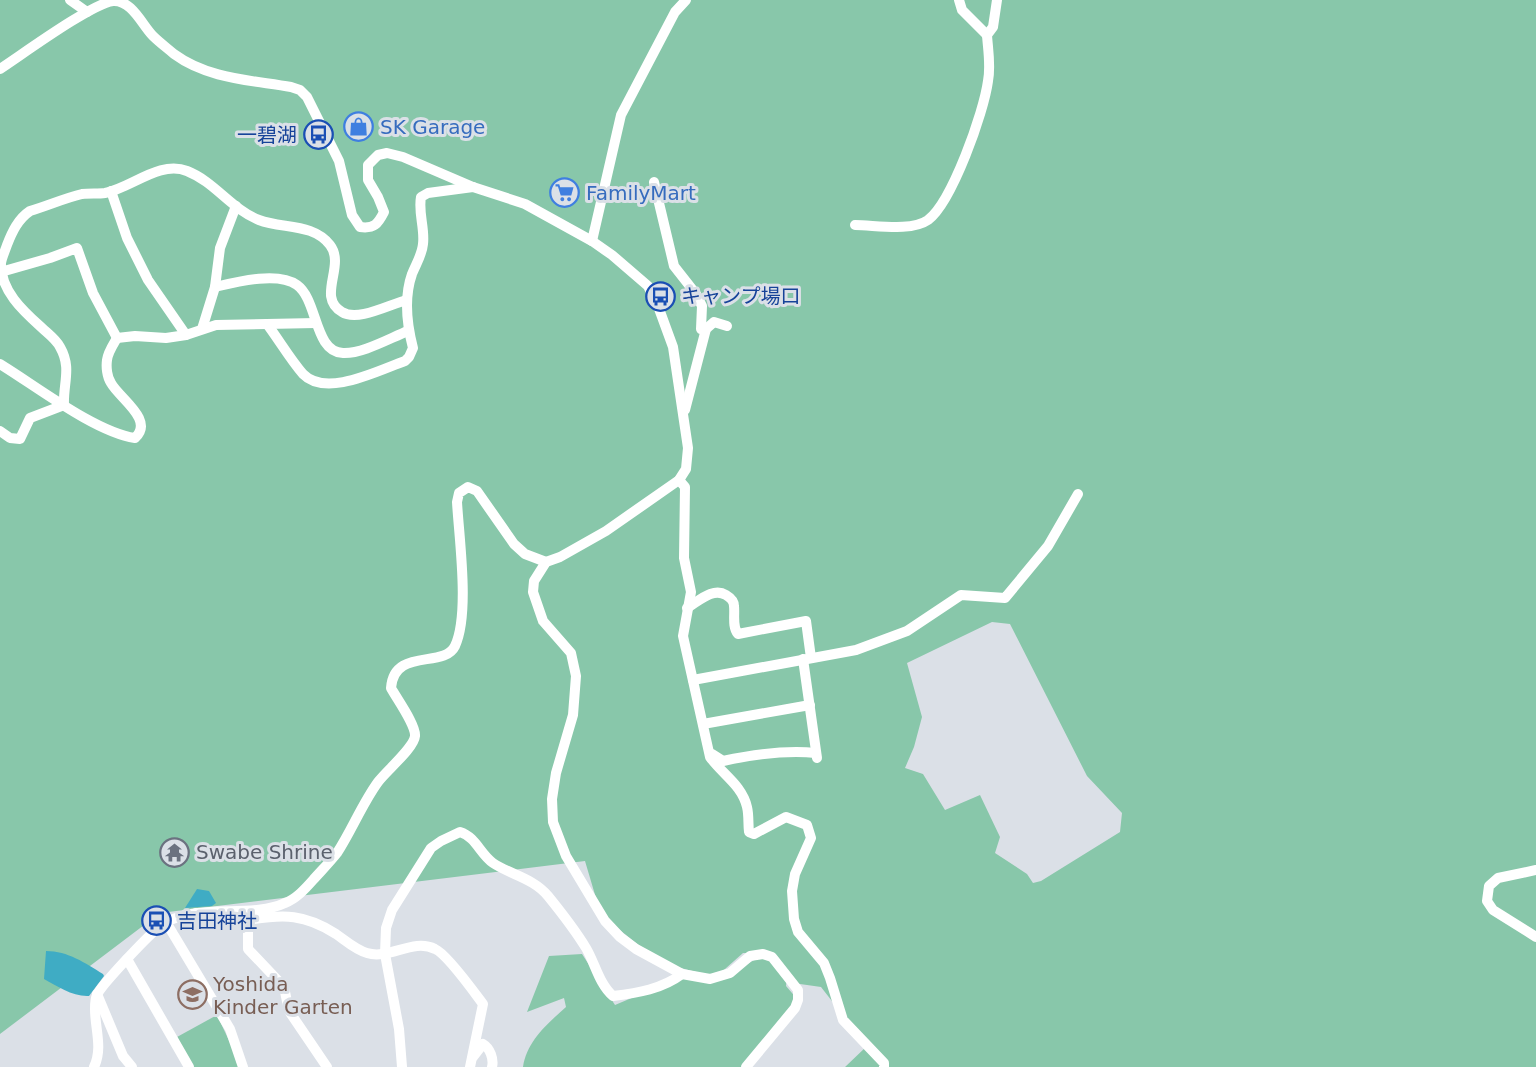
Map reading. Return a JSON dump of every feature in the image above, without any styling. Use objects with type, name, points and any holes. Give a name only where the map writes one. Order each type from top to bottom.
[{"type":"street","points":[[70,0],[87,12]]},
{"type":"street","points":[[592,241],[621,115],[675,12],[686,0]]},
{"type":"street","points":[[855,225],[913,226],[927,221],[953,183],[982,111],[990,66],[987,35],[962,10],[959,0]]},
{"type":"street","points":[[987,35],[993,27],[997,0]]},
{"type":"street","points":[[0,69],[87,12],[108,3],[116,1],[123,3],[152,35],[176,55],[212,74],[300,90],[313,107],[339,160],[352,215],[360,227],[369,228],[378,224],[384,212],[368,180],[368,165],[378,155],[387,153],[403,157],[473,188],[525,204],[592,241],[648,286],[673,347],[688,448],[686,469],[679,480],[606,531],[560,557],[546,562],[534,580],[533,592],[543,621],[571,653],[576,676],[573,716],[556,773],[552,799],[553,822],[566,856],[605,921],[620,937],[636,949],[682,975],[710,979],[730,973],[750,956],[763,954],[772,957],[798,990],[795,1008],[746,1067]]},
{"type":"street","points":[[64,405],[63,395],[68,374],[66,360],[59,344],[24,313],[9,295],[3,282],[1,264],[10,238],[24,216],[30,211],[82,194],[111,191],[157,172],[172,169],[186,170],[259,220],[311,231],[322,237],[332,247],[335,257],[330,297],[343,313],[360,316],[407,300]]},
{"type":"street","points":[[654,183],[674,266],[696,294],[702,306],[701,329],[705,329]]},
{"type":"street","points":[[267,324],[304,375],[327,384],[363,377],[405,361],[413,348],[408,331],[407,300],[423,243],[421,197],[428,193],[473,188]]},
{"type":"street","points":[[111,191],[127,238],[148,280],[186,335]]},
{"type":"street","points":[[202,329],[216,287],[220,248],[236,206]]},
{"type":"street","points":[[1,272],[77,248],[93,293],[117,338]]},
{"type":"street","points":[[216,287],[241,280],[268,279],[288,281],[298,285],[314,310],[318,329],[328,346],[340,353],[354,352],[408,331]]},
{"type":"street","points":[[684,413],[705,329],[714,322],[727,326]]},
{"type":"street","points":[[117,338],[135,336],[166,338],[186,335],[216,325],[316,323]]},
{"type":"street","points":[[0,364],[64,405],[115,433],[135,438],[142,427],[138,415],[113,387],[108,374],[107,356],[117,338]]},
{"type":"street","points":[[0,431],[10,438],[20,439],[30,418],[64,405]]},
{"type":"street","points":[[679,480],[685,486],[684,558],[691,592],[683,636],[710,757],[736,784],[745,800],[748,809],[749,832],[754,834],[759,832],[786,817],[807,825],[811,838],[795,874],[792,891],[794,919],[798,932],[824,963],[831,978],[843,1020],[884,1063],[884,1067]]},
{"type":"street","points":[[94,1067],[99,1051],[95,1007],[97,994],[157,928],[166,922],[196,913],[267,908],[285,904],[295,898],[337,853],[376,785],[412,744],[415,737],[414,729],[391,688],[391,681],[407,663],[418,659],[444,656],[456,646],[463,600],[456,502],[459,493],[468,487],[477,491],[514,544],[525,554],[546,562]]},
{"type":"street","points":[[693,680],[856,650],[907,631],[961,595],[1005,598],[1048,546],[1078,494]]},
{"type":"street","points":[[687,608],[709,594],[719,592],[729,596],[734,602],[735,630],[738,634],[806,621],[810,705],[817,756],[791,751],[723,761],[709,751]]},
{"type":"street","points":[[703,724],[810,705]]},
{"type":"street","points":[[402,1067],[399,1029],[386,954],[386,928],[392,910],[431,848],[460,832],[470,837],[492,862],[527,879],[546,894],[587,950],[608,992],[613,996],[636,993],[669,983],[682,975]]},
{"type":"street","points":[[1536,870],[1498,878],[1490,886],[1488,901],[1493,910],[1536,937]]},
{"type":"street","points":[[196,913],[201,917],[220,922],[284,915],[309,920],[368,954],[386,954],[415,946],[435,949],[466,980],[483,1004],[471,1063]]},
{"type":"street","points":[[248,920],[248,949],[284,987],[289,1011],[327,1067]]},
{"type":"street","points":[[166,922],[230,1029],[243,1067]]},
{"type":"street","points":[[128,958],[189,1067]]},
{"type":"street","points":[[97,994],[123,1056],[132,1067]]},
{"type":"street","points":[[471,1063],[483,1044],[490,1054],[492,1067]]},
{"type":"green space","points":[[0,0],[1536,0],[1536,1067],[845,1067],[867,1046],[821,987],[793,983],[787,975],[786,986],[798,1000],[747,1067],[523,1067],[533,1041],[566,1007],[564,998],[527,1012],[549,956],[582,954],[615,1005],[682,974],[718,981],[766,953],[743,953],[716,977],[661,963],[601,915],[585,861],[160,913],[0,1034]],"holes":[[[992,622],[1010,624],[1087,776],[1122,813],[1120,832],[1041,881],[1033,883],[1027,874],[995,853],[1000,837],[980,795],[945,810],[923,774],[905,768],[914,747],[922,717],[907,663]]]},
{"type":"green space","points":[[217,1015],[239,1067],[193,1067],[177,1037]]},
{"type":"water","points":[[197,889],[209,891],[216,903],[212,906],[185,908]]},
{"type":"water","points":[[46,951],[76,958],[104,976],[89,996],[77,995],[65,990],[44,979]]},
{"type":"place","name":"SK Garage","points":[[359,127]]},
{"type":"place","name":"一碧湖","points":[[318,135]]},
{"type":"place","name":"FamilyMart","points":[[565,193]]},
{"type":"place","name":"キャンプ場口","points":[[660,296]]},
{"type":"place","name":"Swabe Shrine","points":[[175,852]]},
{"type":"place","name":"吉田神社","points":[[156,921]]},
{"type":"place","name":"Yoshida Kinder Garten","points":[[192,995]]}]
